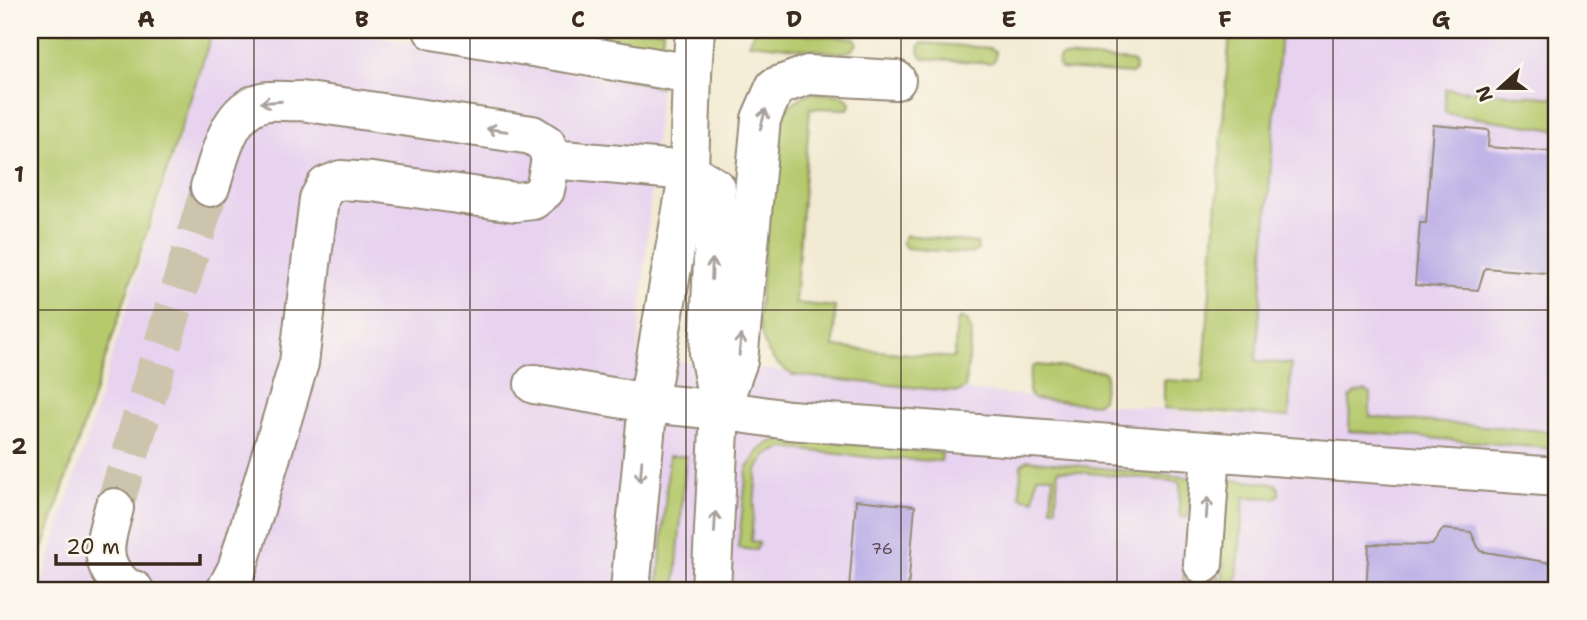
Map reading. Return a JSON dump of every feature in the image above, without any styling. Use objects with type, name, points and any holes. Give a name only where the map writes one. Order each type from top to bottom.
[{"type":"street","points":[[433,30],[692,74]]},
{"type":"street","points":[[630,590],[648,403],[689,171],[695,30]]},
{"type":"street","points":[[692,74],[721,30]]},
{"type":"street","points":[[720,410],[738,361],[761,119],[775,87],[808,75],[897,80]]},
{"type":"street","points":[[210,187],[230,129],[244,110],[262,102],[300,102],[532,135],[546,144],[551,159],[545,190],[533,200],[514,202],[372,182],[341,180],[326,186],[318,199],[299,363],[237,569],[226,590]]},
{"type":"street","points":[[551,159],[689,171],[716,188],[709,354],[720,410],[711,590]]},
{"type":"street","points":[[534,384],[648,403],[789,420],[1557,477]]},
{"type":"street","points":[[1203,564],[1211,452]]},
{"type":"street","points":[[114,508],[104,550],[109,572],[127,589],[134,590]]},
{"type":"shaded area","points":[[213,30],[335,30],[660,87],[637,357],[1235,417],[1264,30],[1557,30],[1557,590],[40,590]]},
{"type":"green space","points":[[30,30],[213,30],[30,589]]},
{"type":"green space","points":[[423,30],[663,30],[660,87]]},
{"type":"green space","points":[[754,30],[855,38],[857,44],[852,50],[843,53],[749,43]]},
{"type":"green space","points":[[1230,30],[1281,30],[1256,361],[1291,364],[1289,417],[1164,408],[1164,380],[1203,382]]},
{"type":"green space","points":[[923,43],[991,48],[996,52],[995,60],[990,63],[923,58],[919,52]]},
{"type":"green space","points":[[1063,56],[1132,61],[1135,71],[1132,74],[1061,69],[1058,64],[1059,58]]},
{"type":"green space","points":[[1445,89],[1557,98],[1557,130],[1445,113]]},
{"type":"green space","points":[[810,93],[843,95],[851,103],[848,109],[810,108],[795,303],[835,307],[834,347],[954,358],[957,322],[961,318],[967,320],[972,333],[965,388],[958,392],[793,375],[778,364],[768,351],[758,319],[776,127],[789,106]]},
{"type":"green space","points":[[906,235],[977,243],[978,250],[971,254],[906,248],[902,242]]},
{"type":"green space","points":[[1033,366],[1105,372],[1102,399],[1092,404],[1034,399],[1030,396],[1029,381]]},
{"type":"green space","points":[[1366,391],[1370,394],[1370,417],[1557,432],[1557,449],[1349,431],[1350,398],[1355,393]]},
{"type":"green space","points":[[788,437],[942,453],[941,461],[876,458],[783,448],[766,455],[757,470],[751,541],[759,543],[756,550],[738,548],[747,470],[757,453],[769,443]]},
{"type":"green space","points":[[669,456],[686,456],[675,590],[658,590]]},
{"type":"green space","points":[[1027,460],[1194,478],[1187,518],[1181,517],[1179,512],[1180,482],[1058,470],[1056,508],[1051,508],[1053,476],[1037,476],[1034,500],[1020,497],[1021,465]]},
{"type":"green space","points":[[1226,479],[1276,484],[1279,489],[1279,495],[1274,498],[1244,497],[1236,590],[1221,590],[1224,564],[1215,563]]},
{"type":"building","points":[[1433,125],[1489,130],[1488,147],[1557,152],[1557,274],[1485,268],[1478,290],[1415,285],[1420,223],[1426,223]]},
{"type":"building","points":[[856,500],[915,506],[908,590],[849,590]]},
{"type":"building","points":[[1443,529],[1471,532],[1480,551],[1557,564],[1557,590],[1366,590],[1369,544],[1432,545]]},
{"type":"tunnel","points":[[114,508],[210,187]]},
{"type":"tunnel","points":[[1201,590],[1203,564]]}]
